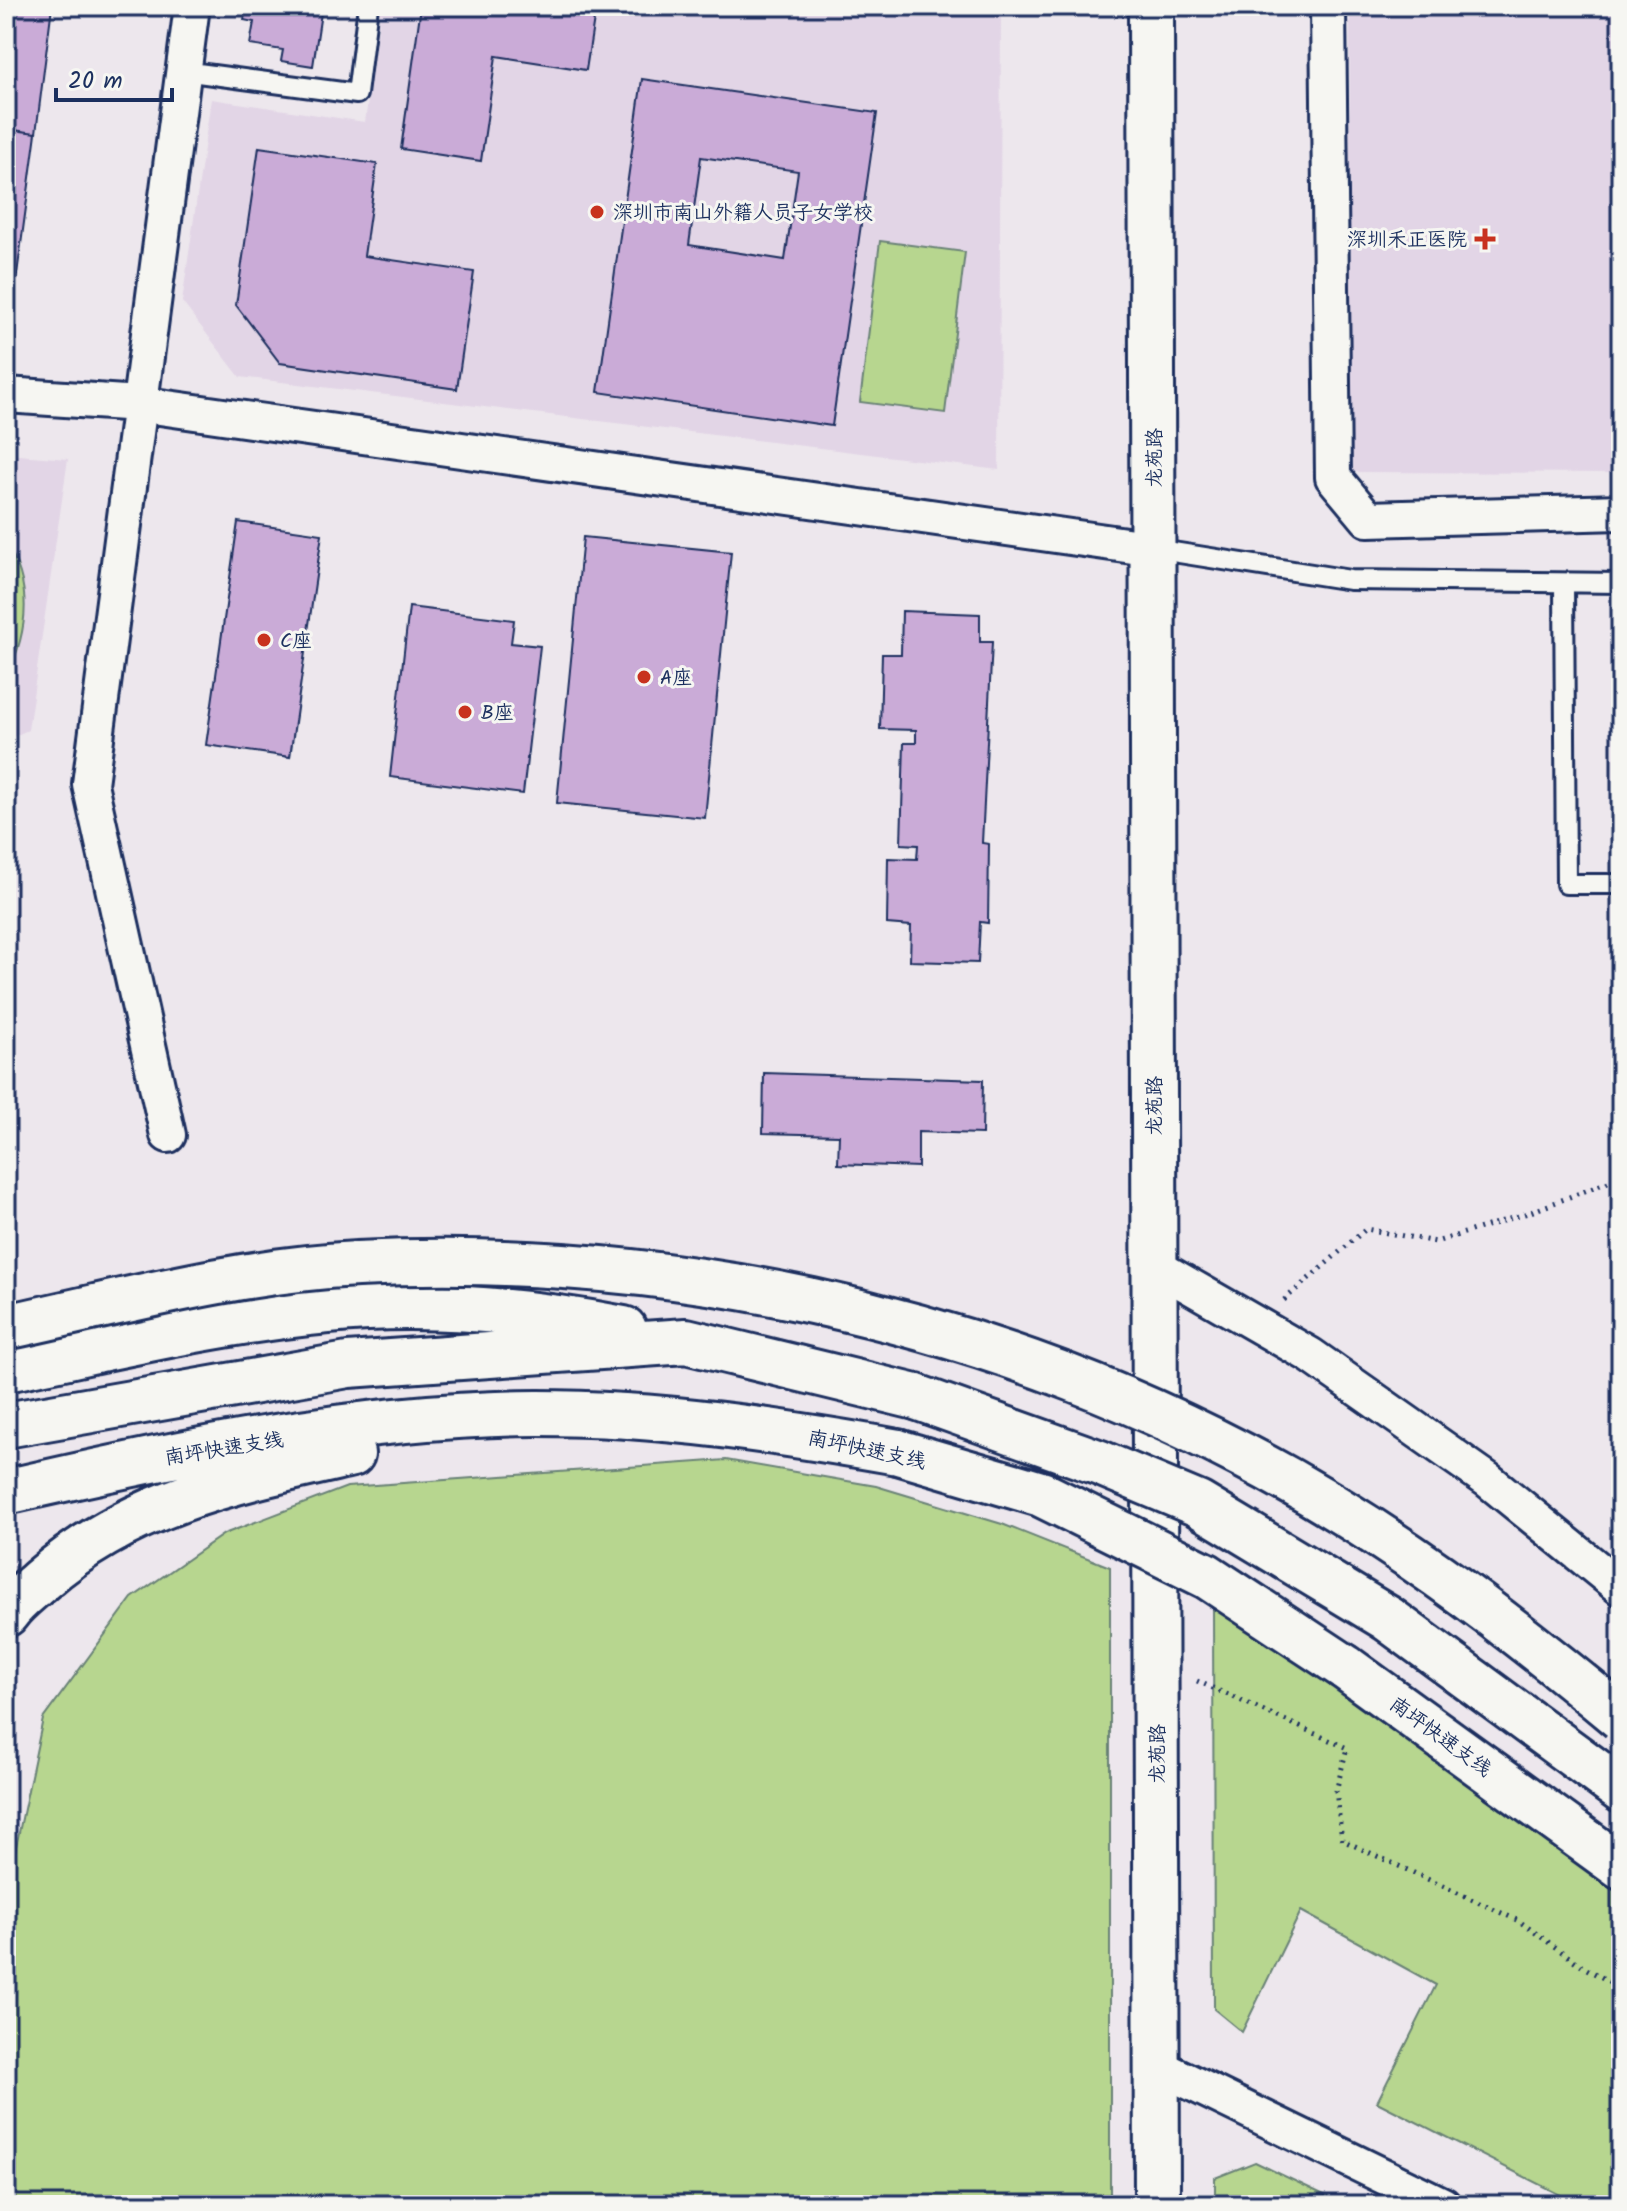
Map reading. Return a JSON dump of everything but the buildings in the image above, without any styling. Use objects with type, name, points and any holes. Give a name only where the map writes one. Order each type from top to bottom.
[{"type":"main road","name":"龙苑路","points":[[1151,6],[1157,2205]]},
{"type":"main road","points":[[6,1327],[250,1275],[355,1264],[539,1265],[687,1279],[802,1296],[1038,1365],[1244,1456],[1429,1569],[1523,1636],[1621,1718]]},
{"type":"main road","points":[[6,1369],[224,1325],[331,1310],[434,1308],[585,1322],[686,1341],[916,1397],[1100,1463],[1198,1504],[1387,1618],[1621,1790]]},
{"type":"main road","points":[[6,1425],[348,1365],[686,1341]]},
{"type":"main road","points":[[6,1614],[57,1566],[117,1525],[169,1503],[272,1472],[538,1413]]},
{"type":"main road","name":"南坪快速支线","points":[[6,1492],[127,1464],[248,1442],[397,1422],[538,1413],[737,1424],[898,1452],[1041,1494],[1207,1576],[1345,1667],[1621,1867]]},
{"type":"street","points":[[168,1135],[90,784],[192,6]]},
{"type":"street","points":[[1328,6],[1333,477],[1368,519],[1621,512]]},
{"type":"street","points":[[6,395],[139,404],[1154,549]]},
{"type":"street","points":[[1155,1266],[1310,1355],[1488,1480],[1621,1588]]},
{"type":"street","points":[[1159,2067],[1443,2205]]},
{"type":"lane","points":[[183,71],[357,94],[368,6]]},
{"type":"lane","points":[[1154,549],[1350,580],[1621,583]]},
{"type":"lane","points":[[1564,584],[1566,884],[1621,884]]},
{"type":"path","points":[[1260,1327],[1280,1303],[1366,1229],[1436,1242],[1528,1213],[1621,1177]]},
{"type":"path","points":[[1192,1678],[1347,1748],[1336,1791],[1342,1840],[1519,1921],[1583,1967],[1621,1988]]},
{"type":"shaded area","name":"深圳市南山外籍人员子女学校","points":[[381,6],[1001,6],[999,470],[240,377],[182,302],[211,99],[365,122]]},
{"type":"shaded area","name":"深圳禾正医院","points":[[1350,6],[1621,6],[1621,473],[1349,472]]},
{"type":"shaded area","points":[[6,454],[68,459],[28,730],[6,740]]},
{"type":"green space","points":[[880,241],[965,252],[945,413],[860,402]]},
{"type":"green space","points":[[6,543],[21,576],[25,610],[19,644],[6,678]]},
{"type":"green space","points":[[726,1460],[876,1486],[1002,1524],[1110,1567],[1110,2205],[6,2205],[6,1894],[43,1719],[132,1598],[224,1534],[347,1487]]},
{"type":"green space","points":[[1213,1599],[1621,1891],[1621,2205],[1580,2205],[1377,2102],[1436,1985],[1301,1911],[1242,2032],[1214,2009]]},
{"type":"green space","points":[[1255,2162],[1345,2205],[1215,2205],[1215,2178]]},
{"type":"place","name":"深圳市南山外籍人员子女学校","points":[[597,212]]},
{"type":"place","name":"深圳禾正医院","points":[[1485,239]]},
{"type":"place","name":"C座","points":[[264,640]]},
{"type":"place","name":"A座","points":[[644,677]]},
{"type":"place","name":"B座","points":[[465,712]]}]
